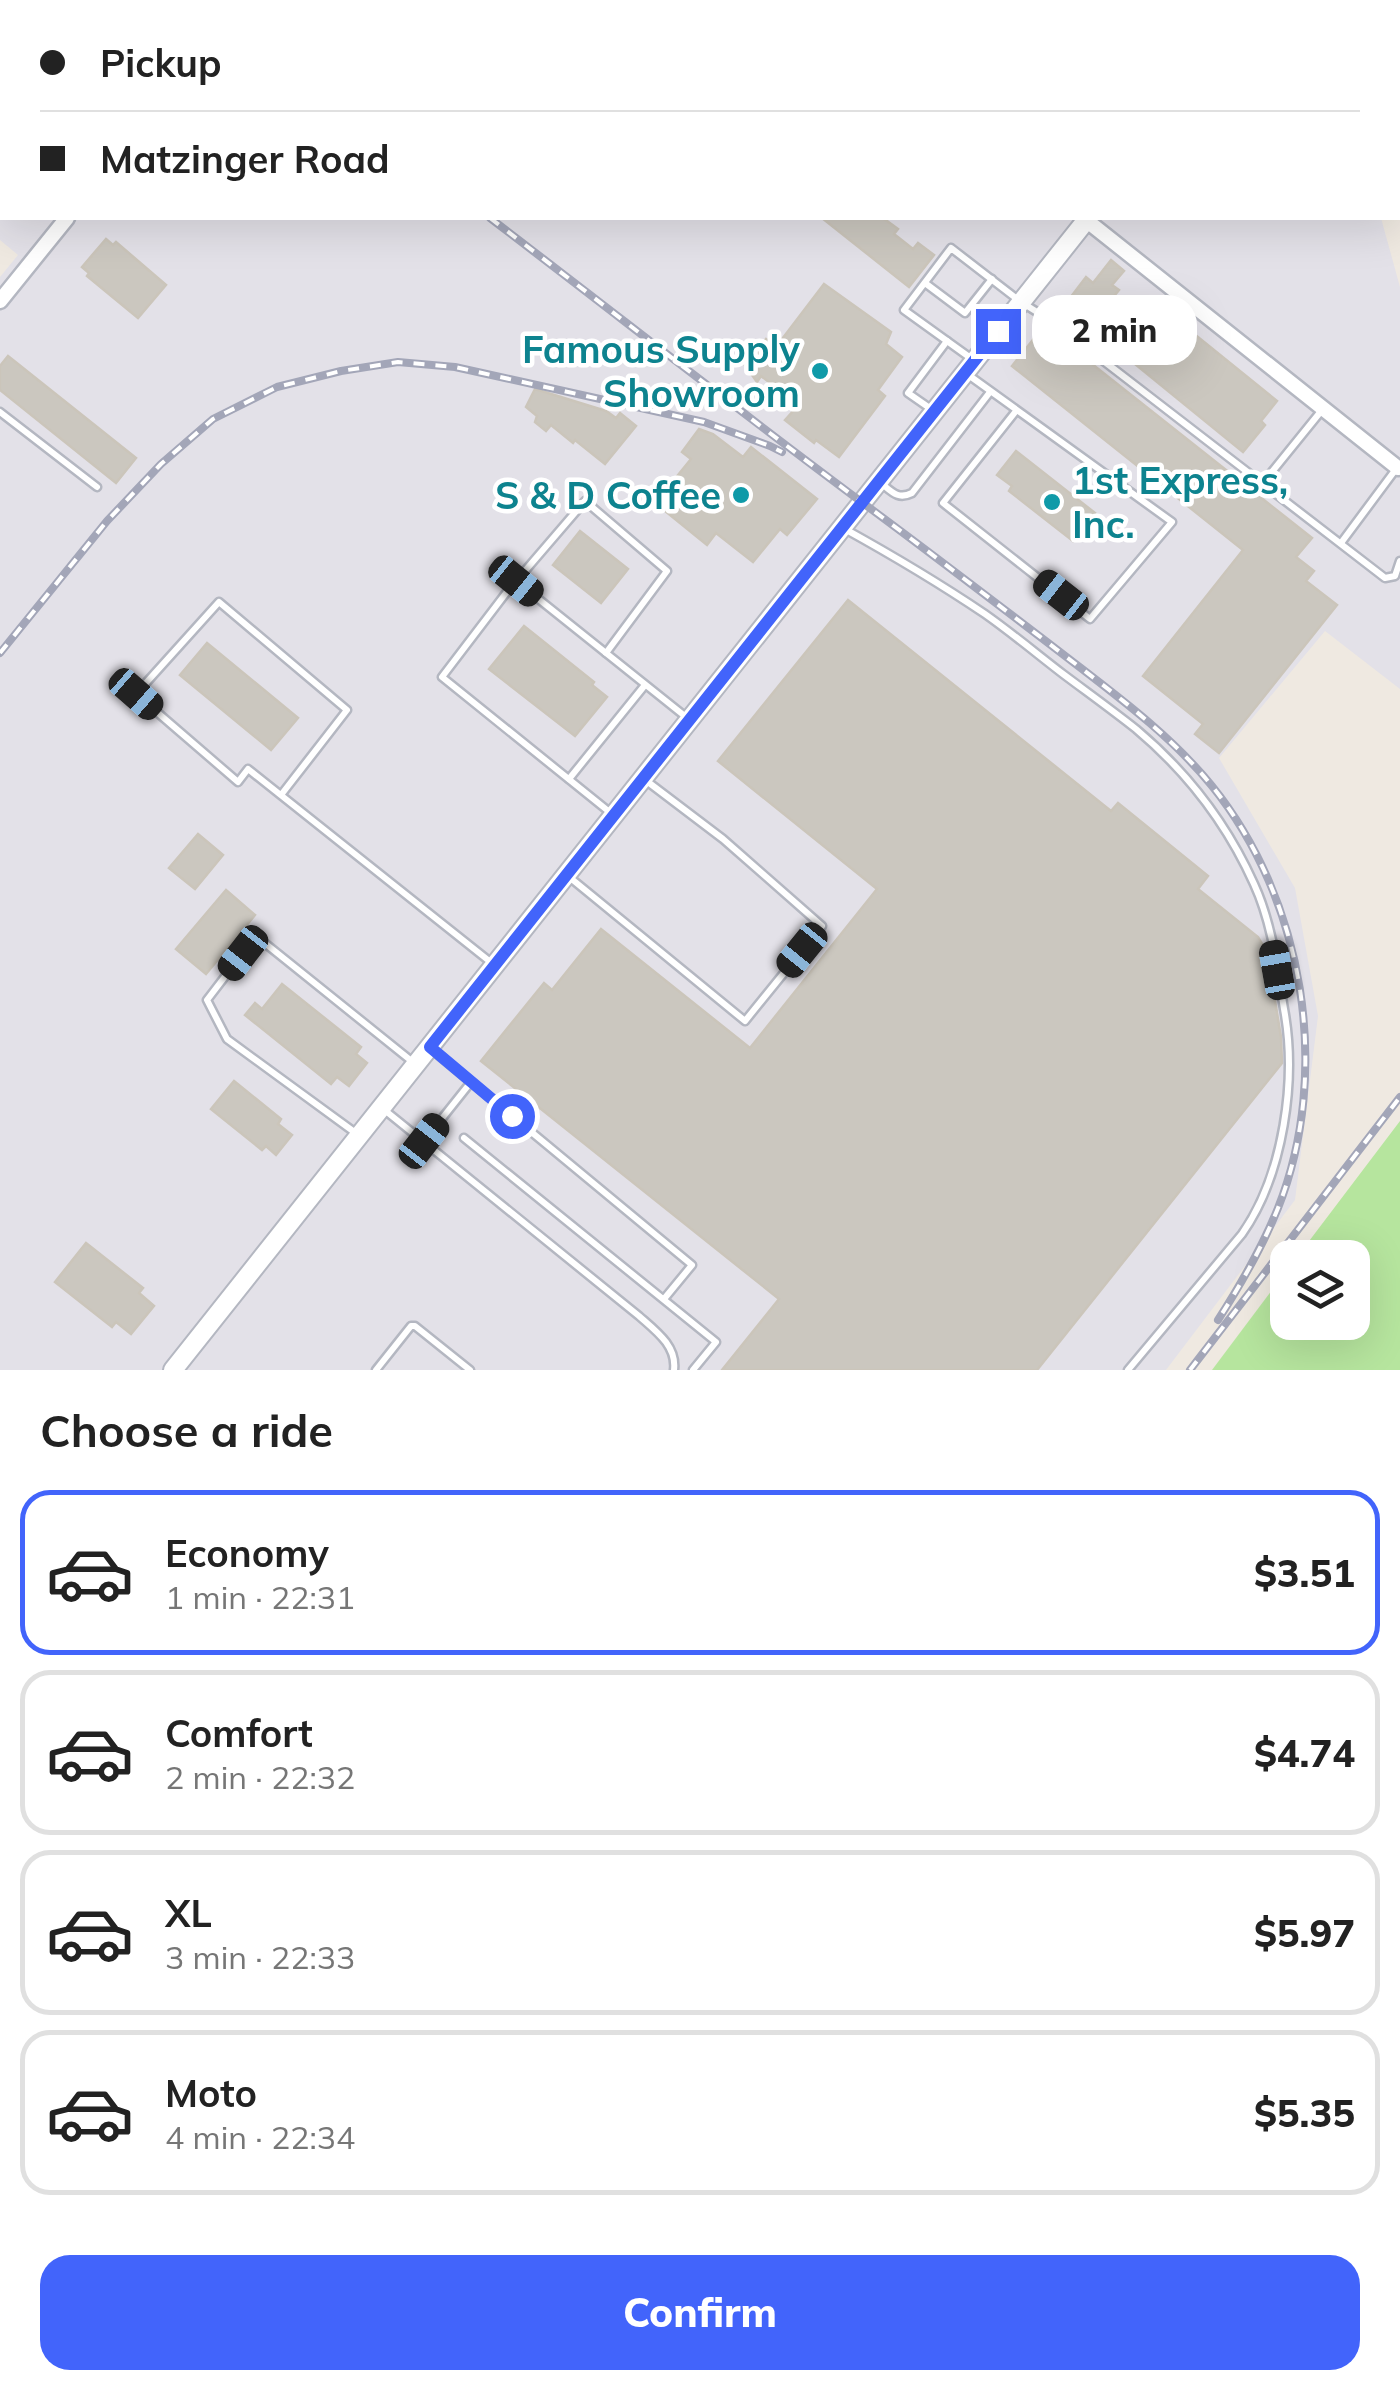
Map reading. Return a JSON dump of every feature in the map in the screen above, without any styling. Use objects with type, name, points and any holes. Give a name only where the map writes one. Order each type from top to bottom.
[{"type":"street","points":[[0,302],[64,220]]},
{"type":"street","points":[[173,1370],[1086,220]]},
{"type":"street","points":[[1088,220],[1399,470]]},
{"type":"lane","points":[[1016,411],[943,503],[1090,618],[1172,522],[990,392],[947,341],[904,310],[952,248],[1385,578],[1395,576],[1400,561]]},
{"type":"lane","points":[[925,282],[965,313],[992,279]]},
{"type":"lane","points":[[934,411],[908,393],[947,341]]},
{"type":"lane","points":[[879,481],[897,496],[912,493],[990,392]]},
{"type":"lane","points":[[1263,482],[1323,408]]},
{"type":"lane","points":[[0,412],[97,487]]},
{"type":"lane","points":[[1341,543],[1399,470]]},
{"type":"lane","points":[[606,653],[667,571],[585,501],[516,581],[442,677],[613,815]]},
{"type":"lane","points":[[842,528],[914,568],[989,617],[1137,730],[1204,799],[1254,885],[1263,908],[1289,1035],[1291,1073],[1277,1152],[1263,1200],[1242,1234],[1128,1370]]},
{"type":"lane","points":[[516,581],[688,719]]},
{"type":"lane","points":[[281,795],[347,710],[218,602],[136,694],[238,782],[248,769],[494,964]]},
{"type":"lane","points":[[569,779],[645,685]]},
{"type":"lane","points":[[566,874],[745,1021],[822,926],[723,839],[643,778]]},
{"type":"lane","points":[[358,1136],[227,1039],[208,1000],[256,936],[415,1064]]},
{"type":"lane","points":[[430,1047],[692,1265],[664,1299]]},
{"type":"lane","points":[[424,1141],[471,1082]]},
{"type":"lane","points":[[381,1108],[664,1339],[676,1358],[674,1370]]},
{"type":"lane","points":[[464,1138],[716,1342],[693,1370]]},
{"type":"lane","points":[[376,1370],[411,1326],[470,1370]]},
{"type":"shaded area","points":[[0,220],[1382,220],[1400,287],[1400,689],[1325,631],[1219,758],[1295,888],[1318,1016],[1295,1200],[1166,1370],[0,1370],[0,277],[18,255],[0,240]]},
{"type":"green space","points":[[1400,1121],[1400,1370],[1212,1370],[1270,1293],[1270,1340],[1370,1340],[1370,1240],[1310,1240]]},
{"type":"building","points":[[825,220],[886,220],[898,229],[894,234],[913,249],[918,243],[934,255],[909,287]]},
{"type":"building","points":[[106,239],[113,245],[116,242],[166,285],[138,318],[87,276],[89,273],[82,267]]},
{"type":"building","points":[[1111,260],[1124,271],[1112,285],[1119,290],[1088,328],[1069,313],[1077,304],[1070,298],[1086,277],[1093,283]]},
{"type":"building","name":"Famous Supply Showroom","points":[[824,284],[891,332],[886,344],[902,357],[878,390],[885,396],[839,457],[785,420],[794,410],[787,405],[791,399],[761,376],[757,382],[745,365],[766,339],[776,347]]},
{"type":"building","points":[[1162,308],[1277,401],[1261,421],[1265,425],[1243,452],[1124,355]]},
{"type":"building","points":[[1044,326],[1312,538],[1296,557],[1314,571],[1306,581],[1337,605],[1219,753],[1195,734],[1203,724],[1143,676],[1243,550],[1012,366]]},
{"type":"building","points":[[8,356],[136,458],[116,483],[0,390],[0,366]]},
{"type":"building","points":[[535,389],[606,411],[616,418],[620,413],[636,426],[605,464],[551,425],[546,431],[535,422],[537,416],[526,407]]},
{"type":"building","name":"S & D Coffee","points":[[699,429],[713,434],[743,457],[751,447],[817,499],[787,535],[780,529],[753,562],[716,533],[707,545],[664,510],[674,499],[665,491],[691,459],[682,452]]},
{"type":"building","name":"1st Express, Inc.","points":[[1016,451],[1095,513],[1073,541],[1009,491],[1012,486],[997,475]]},
{"type":"building","points":[[580,531],[628,569],[601,603],[553,565]]},
{"type":"building","points":[[848,600],[1111,811],[1118,803],[1208,876],[1198,889],[1258,937],[1267,952],[1282,1063],[1037,1370],[722,1370],[779,1299],[481,1061],[544,983],[552,990],[601,929],[750,1048],[877,889],[718,761]]},
{"type":"building","points":[[524,626],[607,697],[575,736],[489,669]]},
{"type":"building","points":[[207,643],[298,718],[271,750],[180,675]]},
{"type":"building","points":[[198,834],[223,855],[195,889],[169,868]]},
{"type":"building","points":[[226,890],[255,915],[206,974],[176,949]]},
{"type":"building","points":[[282,984],[361,1047],[356,1054],[367,1063],[349,1086],[337,1077],[331,1084],[245,1015],[255,1003],[262,1009]]},
{"type":"building","points":[[234,1081],[281,1119],[278,1124],[292,1135],[276,1155],[266,1146],[262,1150],[211,1109]]},
{"type":"building","points":[[86,1243],[143,1288],[139,1293],[154,1306],[131,1334],[116,1322],[112,1327],[55,1282]]},
{"type":"railway","points":[[493,220],[1120,699],[1196,767],[1243,831],[1269,881],[1288,933],[1300,988],[1305,1044],[1303,1100],[1294,1155],[1278,1208],[1251,1266],[1218,1320]]},
{"type":"railway","points":[[0,653],[107,521],[161,464],[213,419],[277,387],[398,362],[455,367],[704,422],[782,452]]},
{"type":"railway","points":[[1190,1370],[1400,1097]]},
{"type":"place","name":"Famous Supply Showroom","points":[[820,371]]},
{"type":"place","name":"S & D Coffee","points":[[741,495]]},
{"type":"place","name":"1st Express, Inc.","points":[[1052,502]]},
{"type":"route","points":[[512,1116],[430,1047],[998,331]]}]
